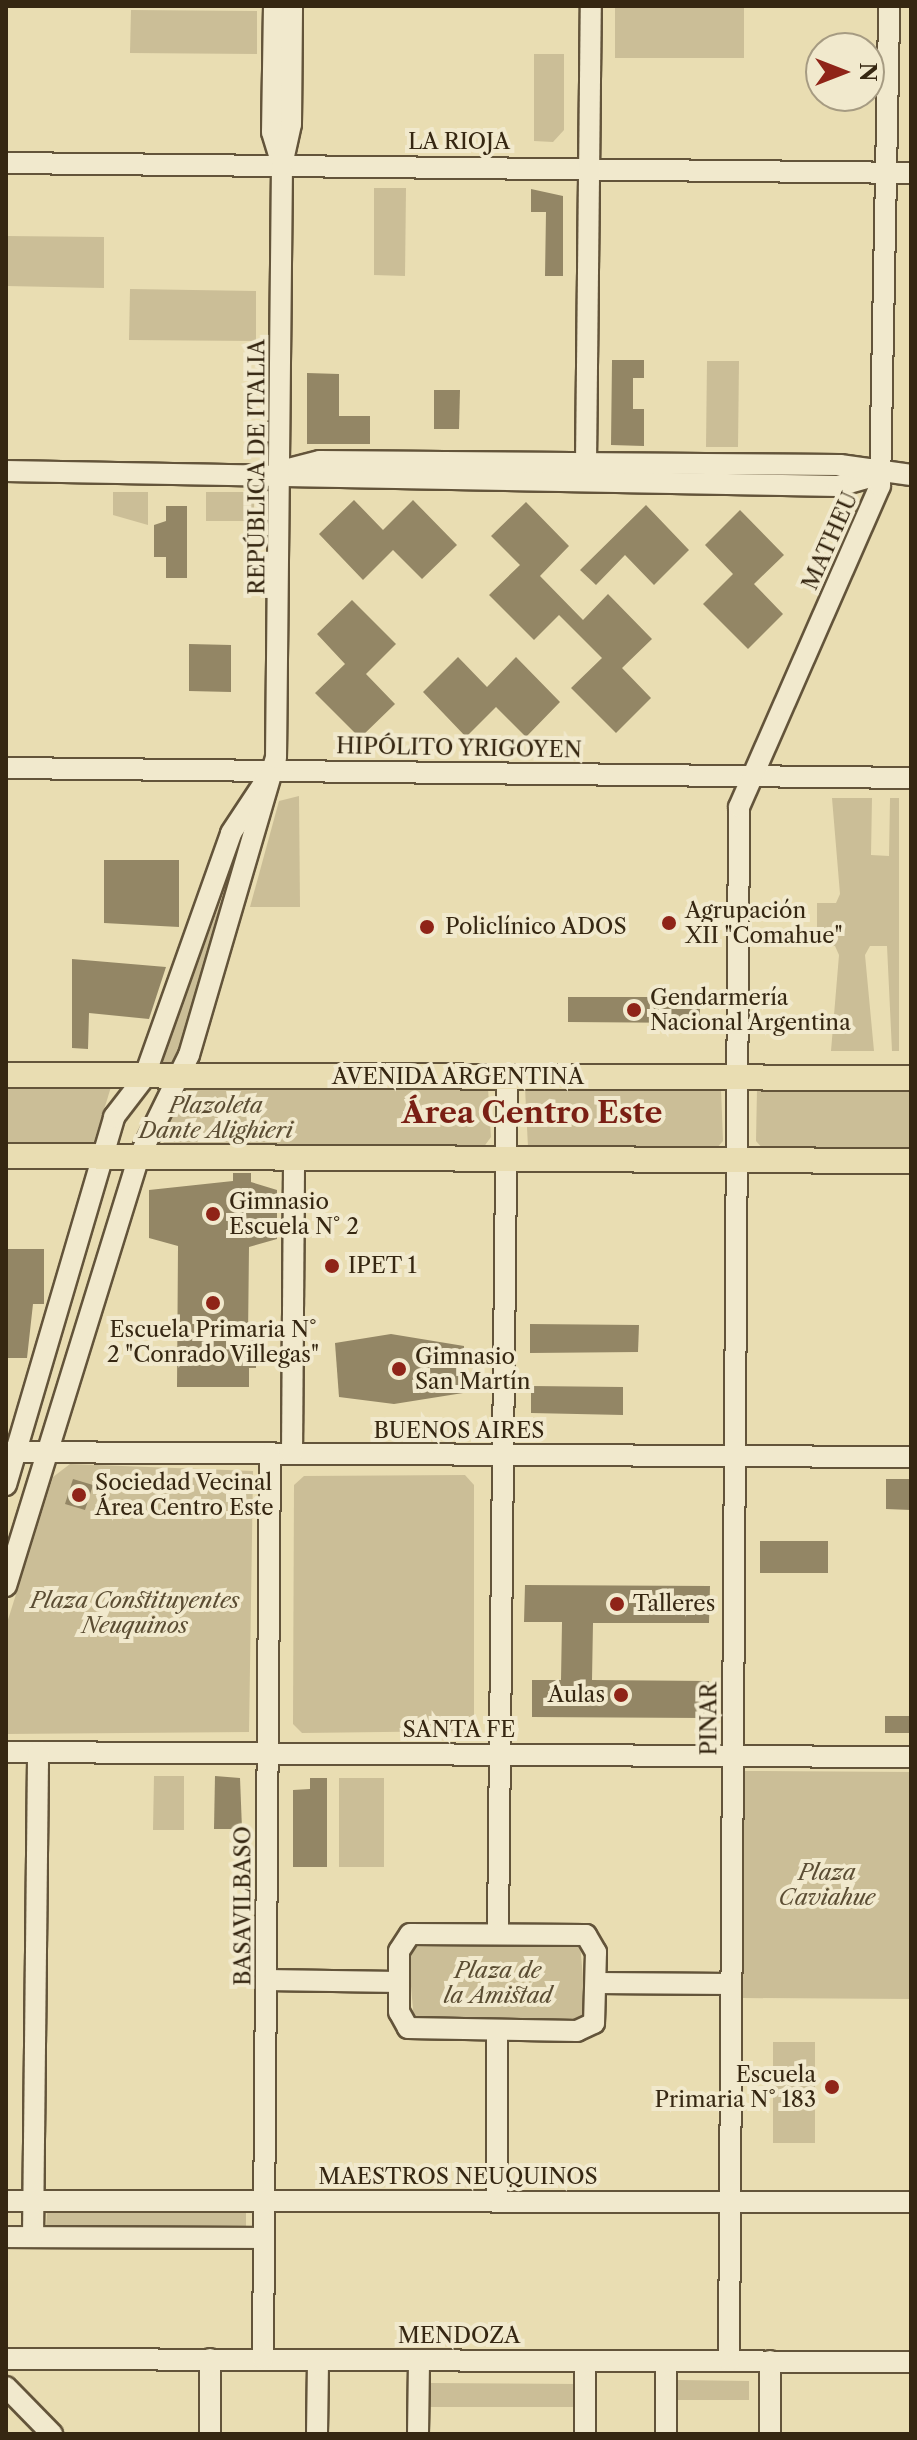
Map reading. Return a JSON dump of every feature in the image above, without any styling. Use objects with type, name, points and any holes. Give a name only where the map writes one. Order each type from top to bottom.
[{"type":"main road","name":"AVENIDA ARGENTINA","points":[[6,1075],[144,1078],[911,1078]]},
{"type":"main road","points":[[6,1156],[911,1161]]},
{"type":"street","name":"REPÚBLICA DE ITALIA","points":[[274,6],[272,132],[282,165]]},
{"type":"street","name":"REPÚBLICA DE ITALIA","points":[[188,1078],[189,1055],[273,770],[281,471],[282,165],[291,124],[292,6]]},
{"type":"street","points":[[586,463],[591,6]]},
{"type":"street","name":"MATHEU","points":[[738,1077],[738,820],[748,776],[881,474],[889,6]]},
{"type":"street","name":"LA RIOJA","points":[[6,163],[589,167],[911,173]]},
{"type":"street","points":[[6,471],[281,471],[320,461],[840,465],[881,474],[911,475]]},
{"type":"street","points":[[281,471],[320,481],[838,486],[881,474]]},
{"type":"street","name":"HIPÓLITO YRIGOYEN","points":[[6,768],[911,778]]},
{"type":"street","points":[[6,1485],[11,1452],[119,1107],[144,1078],[231,833],[273,770]]},
{"type":"street","points":[[498,1933],[507,1077]]},
{"type":"street","name":"PINAR","points":[[729,2361],[738,1077]]},
{"type":"street","points":[[6,1586],[139,1157],[188,1078]]},
{"type":"street","points":[[292,1454],[294,1158]]},
{"type":"street","name":"BUENOS AIRES","points":[[11,1452],[911,1457]]},
{"type":"street","name":"BASAVILBASO","points":[[263,2359],[270,1454]]},
{"type":"street","name":"SANTA FE","points":[[6,1752],[911,1757]]},
{"type":"street","points":[[33,2237],[38,1752]]},
{"type":"street","points":[[498,1933],[590,1937],[596,1983],[595,2018],[586,2029],[408,2028],[399,2017],[399,1947],[410,1934],[498,1933]]},
{"type":"street","points":[[266,1980],[399,1982]]},
{"type":"street","points":[[596,1983],[731,1984]]},
{"type":"street","points":[[497,2030],[497,2200]]},
{"type":"street","name":"MAESTROS NEUQUINOS","points":[[6,2201],[911,2202]]},
{"type":"street","points":[[6,2237],[264,2238]]},
{"type":"street","name":"MENDOZA","points":[[6,2359],[911,2362]]},
{"type":"street","points":[[210,2359],[210,2434]]},
{"type":"street","points":[[317,2434],[318,2360]]},
{"type":"street","points":[[418,2434],[419,2360]]},
{"type":"street","points":[[585,2361],[585,2434]]},
{"type":"street","points":[[666,2361],[666,2434]]},
{"type":"street","points":[[770,2361],[770,2434]]},
{"type":"street","points":[[6,2387],[52,2434]]},
{"type":"green space","points":[[615,6],[744,6],[744,58],[615,58]]},
{"type":"green space","points":[[131,10],[257,11],[257,54],[130,53]]},
{"type":"green space","points":[[534,54],[564,54],[564,130],[553,142],[534,141]]},
{"type":"green space","points":[[374,188],[406,188],[405,276],[374,275]]},
{"type":"green space","points":[[6,236],[104,237],[104,288],[6,286]]},
{"type":"green space","points":[[130,289],[256,291],[256,341],[129,340]]},
{"type":"green space","points":[[707,361],[739,361],[738,447],[706,447]]},
{"type":"green space","points":[[113,492],[148,492],[148,525],[113,515]]},
{"type":"green space","points":[[206,492],[246,492],[254,500],[254,545],[248,521],[206,521]]},
{"type":"green space","points":[[299,796],[300,907],[250,907],[279,801]]},
{"type":"green space","points":[[832,798],[872,798],[871,855],[889,856],[890,798],[899,798],[899,1051],[892,1051],[887,946],[870,946],[865,955],[874,1051],[831,1051],[839,955],[835,946],[817,946],[817,903],[836,903],[840,894]]},
{"type":"green space","points":[[247,831],[176,1067],[162,1066],[161,1061]]},
{"type":"green space","points":[[6,1082],[111,1087],[94,1142],[6,1146]]},
{"type":"green space","points":[[911,1085],[911,1151],[763,1149],[756,1141],[757,1089]]},
{"type":"green space","name":"Plazoleta Dante Alighieri","points":[[182,1087],[488,1088],[491,1137],[483,1148],[162,1147]]},
{"type":"green space","points":[[525,1088],[721,1089],[723,1141],[716,1149],[528,1147]]},
{"type":"green space","name":"Plaza Constituyentes Neuquinos","points":[[70,1464],[253,1471],[249,1732],[6,1734],[6,1626],[53,1477]]},
{"type":"green space","points":[[465,1475],[474,1485],[474,1722],[464,1731],[302,1733],[293,1724],[294,1485],[304,1476]]},
{"type":"green space","name":"Plaza Caviahue","points":[[744,1771],[911,1772],[911,1999],[743,1998]]},
{"type":"green space","points":[[154,1776],[184,1776],[184,1830],[153,1830]]},
{"type":"green space","points":[[339,1778],[384,1778],[384,1867],[339,1867]]},
{"type":"green space","name":"Plaza de la Amistad","points":[[417,1942],[580,1943],[586,2014],[581,2022],[414,2021],[408,1951]]},
{"type":"green space","points":[[773,2042],[815,2042],[815,2143],[773,2143]]},
{"type":"green space","points":[[47,2212],[246,2213],[246,2228],[46,2227]]},
{"type":"green space","points":[[678,2380],[749,2381],[749,2400],[678,2400]]},
{"type":"green space","points":[[428,2383],[577,2384],[577,2407],[428,2407]]},
{"type":"building","points":[[531,189],[563,196],[563,276],[545,276],[546,212],[531,212]]},
{"type":"building","points":[[612,360],[644,360],[644,378],[633,378],[633,409],[644,409],[644,446],[611,445]]},
{"type":"building","points":[[307,373],[339,374],[339,416],[370,416],[370,444],[307,444]]},
{"type":"building","points":[[434,390],[460,390],[459,429],[434,429]]},
{"type":"building","points":[[354,500],[383,530],[413,500],[457,545],[422,579],[393,550],[363,580],[319,534]]},
{"type":"building","points":[[526,502],[569,546],[540,576],[583,620],[608,594],[652,639],[622,668],[651,698],[616,733],[571,688],[602,658],[559,615],[534,640],[489,595],[520,565],[491,536]]},
{"type":"building","points":[[646,505],[689,550],[654,585],[625,555],[596,585],[580,570]]},
{"type":"building","points":[[166,506],[187,506],[187,578],[166,578],[166,557],[154,557],[154,525],[166,521]]},
{"type":"building","points":[[740,510],[784,555],[754,584],[783,614],[748,649],[703,604],[733,574],[705,545]]},
{"type":"building","points":[[352,600],[396,644],[366,674],[395,704],[360,738],[315,693],[345,664],[317,634]]},
{"type":"building","points":[[189,644],[231,645],[231,692],[189,691]]},
{"type":"building","points":[[458,657],[487,687],[516,657],[560,702],[526,737],[496,707],[466,737],[423,692]]},
{"type":"building","points":[[104,860],[179,860],[179,927],[104,923]]},
{"type":"building","points":[[72,959],[166,967],[149,1019],[89,1013],[88,1049],[72,1048]]},
{"type":"building","name":"Gendarmería Nacional Argentina","points":[[568,997],[700,997],[700,1023],[568,1022]]},
{"type":"building","points":[[233,1173],[251,1173],[251,1182],[277,1190],[277,1239],[249,1247],[248,1338],[256,1338],[256,1368],[249,1368],[249,1387],[177,1387],[178,1246],[149,1238],[149,1190],[233,1181]]},
{"type":"building","points":[[6,1249],[44,1249],[44,1304],[33,1304],[27,1358],[6,1358]]},
{"type":"building","points":[[530,1324],[639,1325],[638,1352],[530,1353]]},
{"type":"building","name":"Gimnasio San Martín","points":[[391,1334],[464,1346],[463,1393],[394,1404],[339,1397],[335,1343]]},
{"type":"building","points":[[531,1386],[623,1387],[623,1415],[531,1413]]},
{"type":"building","name":"Sociedad Vecinal Área Centro Este","points":[[73,1479],[93,1485],[85,1510],[65,1504]]},
{"type":"building","points":[[886,1479],[911,1479],[911,1510],[886,1509]]},
{"type":"building","points":[[760,1541],[828,1541],[828,1573],[760,1573]]},
{"type":"building","points":[[525,1585],[710,1586],[709,1623],[593,1623],[592,1680],[709,1681],[704,1718],[532,1717],[532,1680],[561,1680],[562,1622],[524,1622]]},
{"type":"building","points":[[885,1716],[911,1716],[911,1733],[885,1733]]},
{"type":"building","points":[[215,1776],[240,1778],[242,1829],[214,1829]]},
{"type":"building","points":[[310,1778],[327,1778],[327,1867],[293,1867],[293,1790],[310,1789]]},
{"type":"place","name":"Agrupación XII \"Comahue\"","points":[[669,923]]},
{"type":"place","name":"Policlínico ADOS","points":[[427,927]]},
{"type":"place","name":"Gendarmería Nacional Argentina","points":[[634,1010]]},
{"type":"place","name":"Gimnasio Escuela N° 2","points":[[213,1214]]},
{"type":"place","name":"IPET 1","points":[[332,1266]]},
{"type":"place","name":"Escuela Primaria N° 2 \"Conrado Villegas\"","points":[[213,1303]]},
{"type":"place","name":"Gimnasio San Martín","points":[[399,1369]]},
{"type":"place","name":"Sociedad Vecinal Área Centro Este","points":[[79,1495]]},
{"type":"place","name":"Talleres","points":[[617,1604]]},
{"type":"place","name":"Aulas","points":[[621,1695]]},
{"type":"place","name":"Escuela Primaria N° 183","points":[[832,2087]]},
{"type":"district","name":"Área Centro Este","points":[[532,1113]]}]
